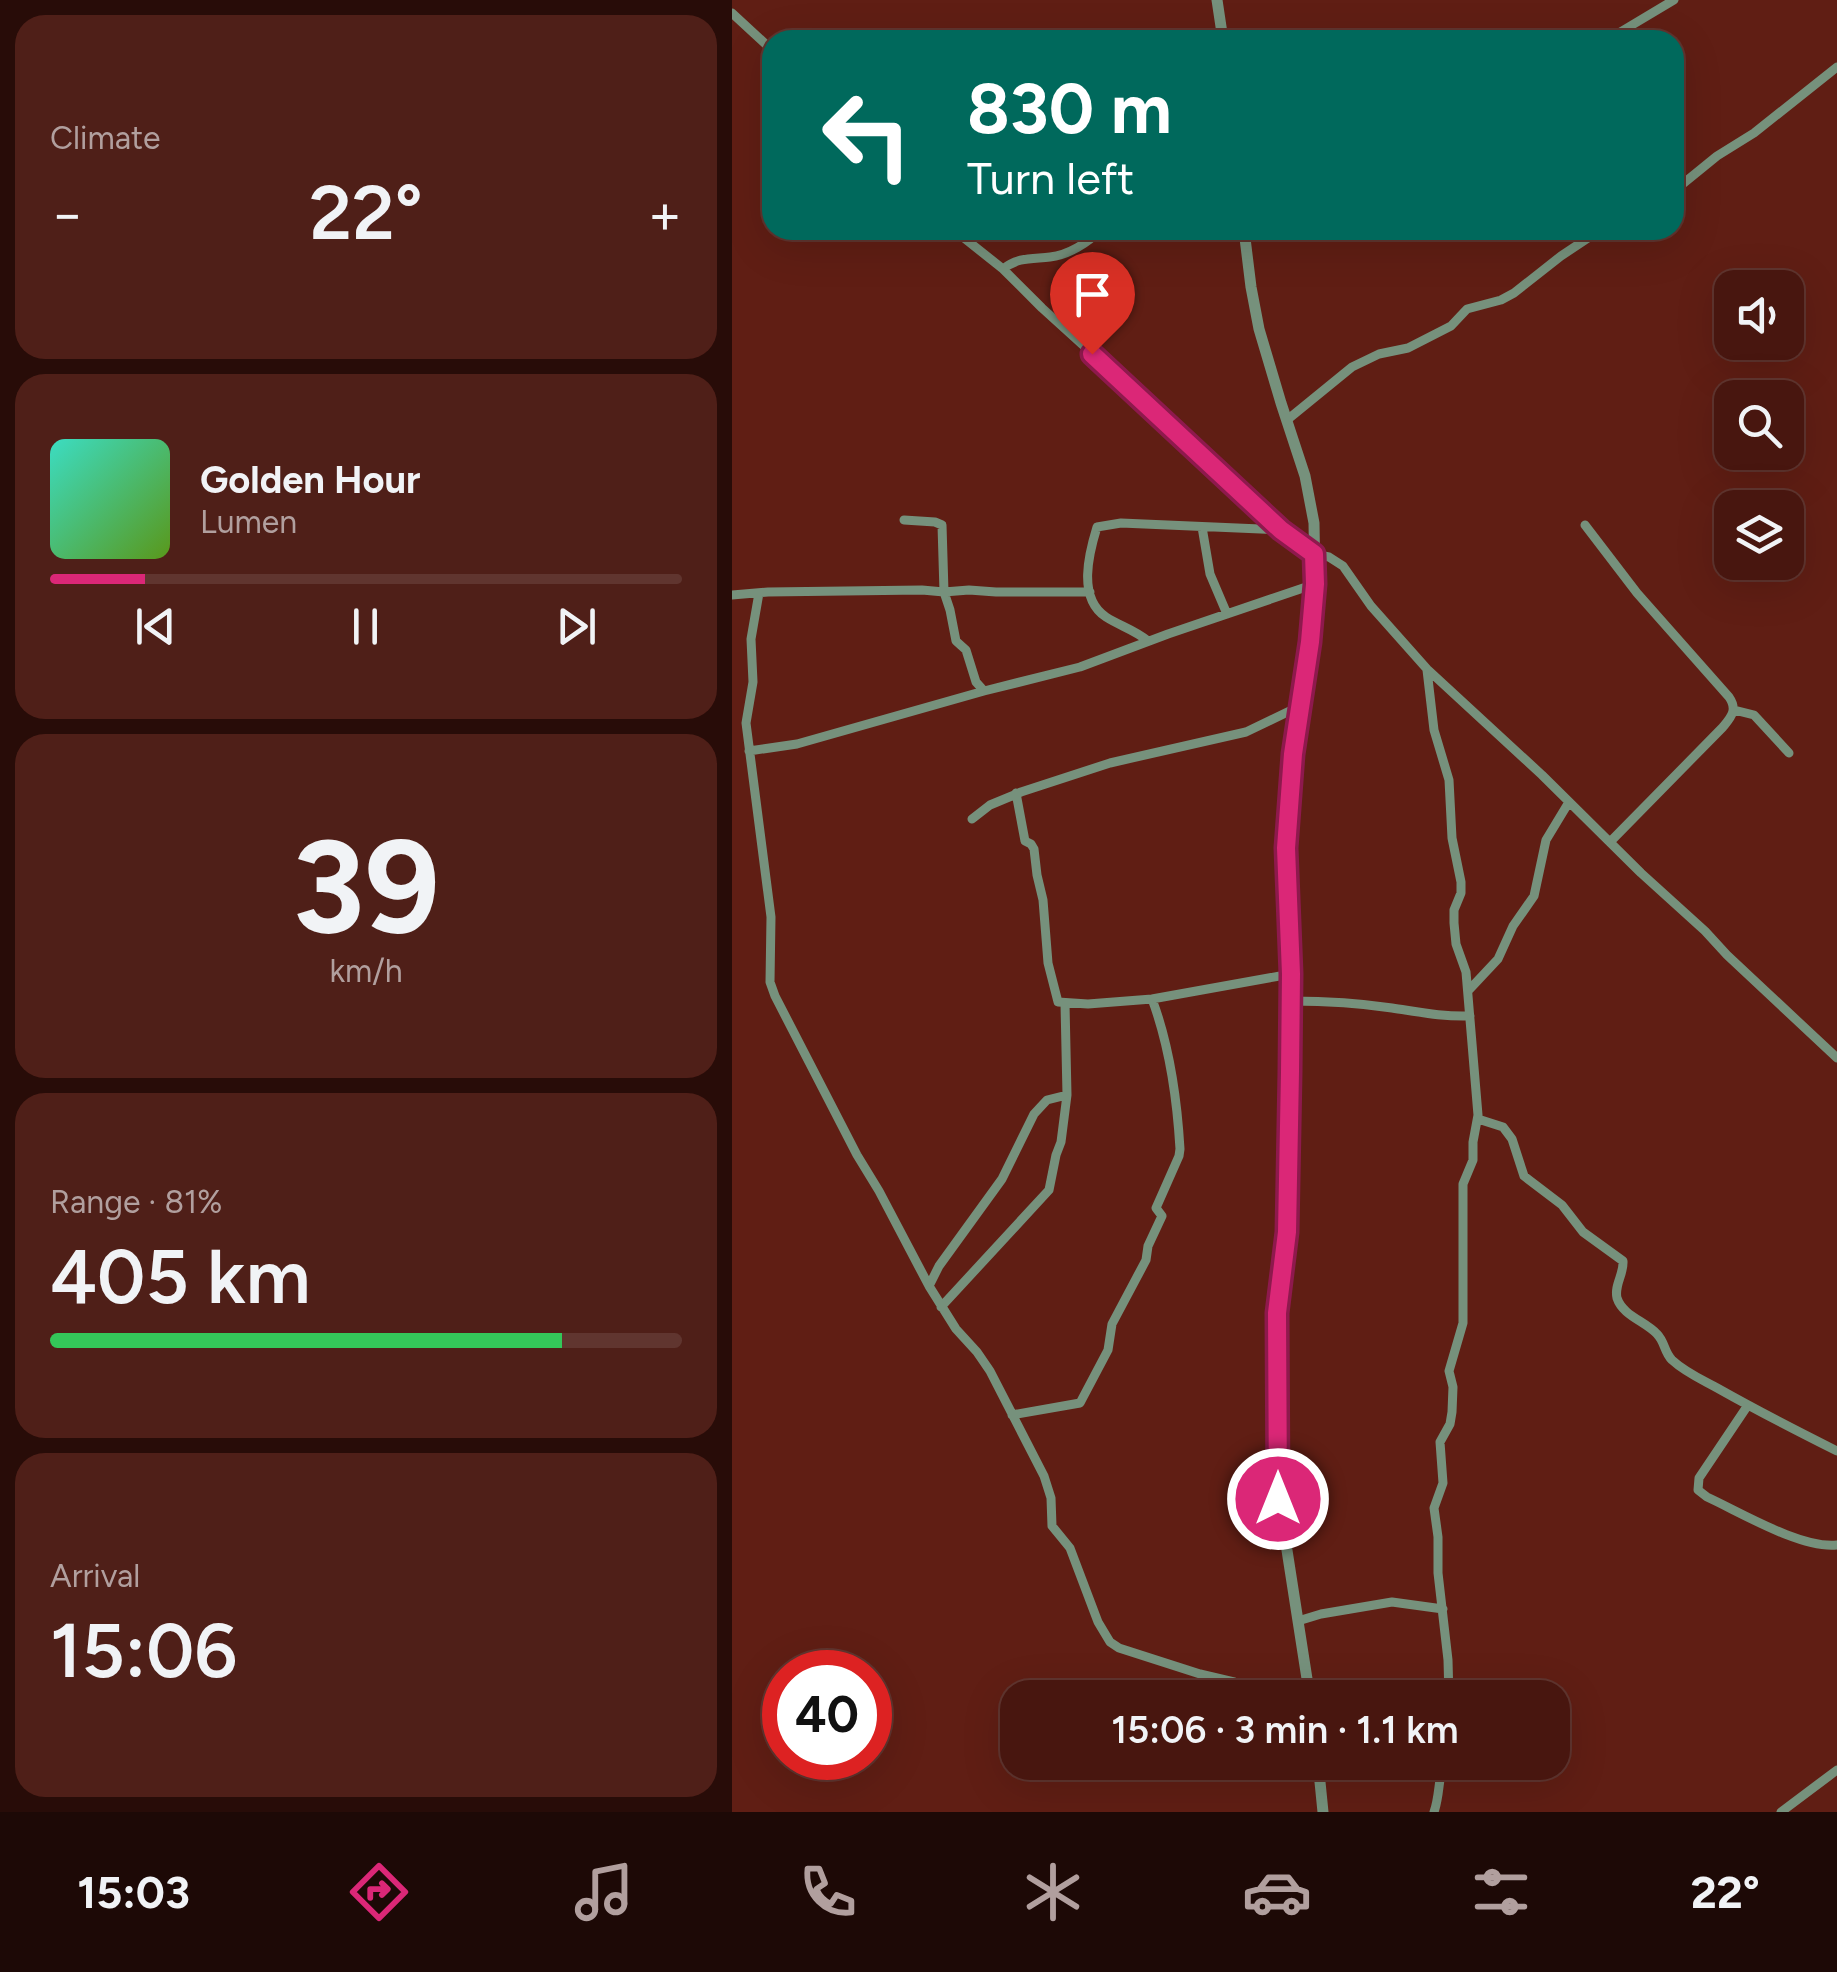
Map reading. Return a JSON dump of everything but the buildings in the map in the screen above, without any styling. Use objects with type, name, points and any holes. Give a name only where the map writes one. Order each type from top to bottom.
[{"type":"street","points":[[1216,0],[1221,30]]},
{"type":"street","points":[[1624,30],[1674,0]]},
{"type":"street","points":[[732,13],[762,41]]},
{"type":"street","points":[[1684,184],[1836,68]]},
{"type":"street","points":[[967,240],[1003,269],[1281,530],[1314,554],[1329,557],[1342,566],[1371,606],[1428,670],[1836,1058]]},
{"type":"street","points":[[1003,269],[1018,260],[1065,254],[1089,240]]},
{"type":"street","points":[[1245,240],[1259,329],[1309,491],[1314,524],[1315,584],[1310,642],[1291,773],[1286,848],[1291,974],[1287,1221],[1277,1313],[1278,1499],[1307,1680]]},
{"type":"street","points":[[1287,420],[1352,367],[1379,354],[1408,348],[1451,326],[1467,309],[1514,293],[1585,240]]},
{"type":"street","points":[[904,520],[942,525],[944,592],[956,640],[966,650],[976,682],[984,690]]},
{"type":"street","points":[[1148,641],[1102,614],[1090,592],[1090,554],[1097,526],[1120,523],[1281,530]]},
{"type":"street","points":[[1586,525],[1638,593],[1730,698],[1734,710],[1723,728],[1610,842]]},
{"type":"street","points":[[1202,527],[1210,574],[1227,614]]},
{"type":"street","points":[[749,751],[797,744],[984,690],[1080,667],[1315,584]]},
{"type":"street","points":[[732,595],[922,590],[1090,592]]},
{"type":"street","points":[[759,593],[746,723],[771,917],[771,988],[941,1307],[985,1362],[1044,1476],[1052,1526],[1070,1548],[1098,1622],[1110,1642],[1118,1648],[1225,1680]]},
{"type":"street","points":[[1428,670],[1434,730],[1448,780],[1461,893],[1454,923],[1456,944],[1466,972],[1478,1118],[1473,1160],[1463,1184],[1464,1323],[1450,1371],[1452,1412],[1440,1442],[1444,1484],[1434,1508],[1449,1680]]},
{"type":"street","points":[[972,818],[1016,794],[1110,763],[1246,732],[1302,705]]},
{"type":"street","points":[[1734,710],[1754,715],[1788,752]]},
{"type":"street","points":[[1016,794],[1024,842],[1034,849],[1048,963],[1058,1002],[1152,1000],[1291,974]]},
{"type":"street","points":[[1468,991],[1498,959],[1509,933],[1534,896],[1546,840],[1569,802]]},
{"type":"street","points":[[1012,1415],[1080,1403],[1108,1350],[1112,1324],[1146,1260],[1162,1216],[1157,1204],[1180,1149],[1164,1033],[1152,1000]]},
{"type":"street","points":[[1290,1002],[1470,1016]]},
{"type":"street","points":[[941,1307],[1049,1190],[1067,1095],[1065,1004]]},
{"type":"street","points":[[929,1286],[1002,1179],[1034,1114],[1048,1100],[1067,1095]]},
{"type":"street","points":[[1478,1118],[1503,1127],[1512,1140],[1524,1176],[1562,1205],[1583,1232],[1623,1260],[1616,1294],[1624,1310],[1659,1335],[1666,1354],[1681,1368],[1836,1451]]},
{"type":"street","points":[[1748,1405],[1698,1478],[1698,1490],[1798,1539],[1836,1545]]},
{"type":"street","points":[[1298,1621],[1392,1602],[1443,1609]]},
{"type":"street","points":[[1781,1812],[1836,1770]]},
{"type":"street","points":[[1320,1780],[1323,1812]]},
{"type":"street","points":[[1434,1812],[1440,1796],[1439,1780]]},
{"type":"route","points":[[1092,354],[1281,530],[1314,554],[1310,642],[1293,754],[1286,848],[1290,1072],[1287,1232],[1277,1313],[1278,1499]]}]
